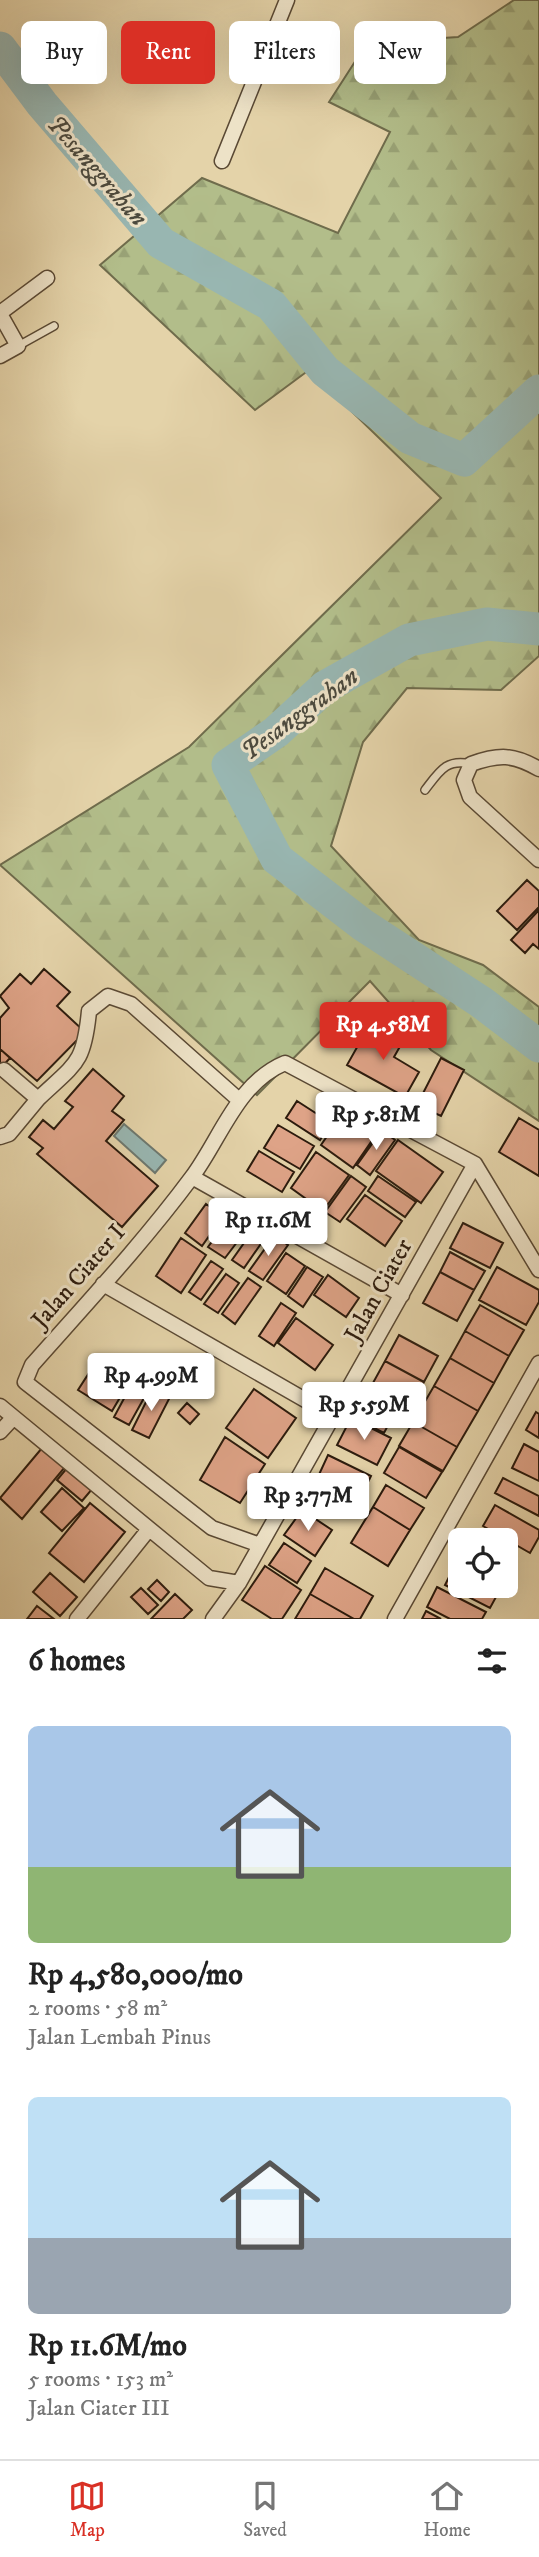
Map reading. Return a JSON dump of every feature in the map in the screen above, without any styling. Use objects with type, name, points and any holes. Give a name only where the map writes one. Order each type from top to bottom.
[{"type":"street","points":[[222,160],[287,0]]},
{"type":"street","points":[[0,356],[18,346],[0,314],[47,278]]},
{"type":"street","points":[[539,769],[522,759],[495,756],[471,764],[464,780],[470,797],[539,860]]},
{"type":"street","points":[[0,1137],[9,1134],[38,1099],[77,1062],[86,1048],[89,1010],[108,996],[131,1004],[239,1100]]},
{"type":"street","name":"Jalan Ciater I","points":[[260,1545],[212,1528],[25,1382],[32,1365],[192,1177],[239,1100],[267,1070],[285,1063],[475,1164]]},
{"type":"street","points":[[4,1070],[38,1099]]},
{"type":"street","points":[[475,1164],[539,1270]]},
{"type":"street","name":"Jalan Ciater","points":[[213,1619],[228,1612],[239,1583],[475,1164]]},
{"type":"street","points":[[192,1177],[402,1295]]},
{"type":"street","points":[[103,1284],[333,1416]]},
{"type":"street","points":[[395,1619],[539,1363]]},
{"type":"street","points":[[0,1406],[209,1578],[239,1583]]},
{"type":"street","points":[[0,1432],[13,1418]]},
{"type":"street","points":[[78,1619],[149,1529]]},
{"type":"lane","points":[[18,346],[54,326]]},
{"type":"lane","points":[[425,790],[444,765],[455,761],[471,764]]},
{"type":"green space","points":[[514,0],[539,0],[539,656],[501,690],[407,688],[363,742],[331,846],[419,940],[483,965],[539,1007],[539,1121],[431,1050],[370,981],[257,1095],[0,865],[189,747],[441,498],[309,370],[255,410],[100,265],[202,178],[338,233],[390,132],[329,102],[354,63],[354,84],[446,84],[446,38],[458,37]]},
{"type":"water","points":[[124,1124],[166,1160],[155,1173],[114,1136]]},
{"type":"building","points":[[527,880],[539,891],[539,907],[517,930],[497,911]]},
{"type":"building","points":[[539,910],[539,949],[533,944],[525,953],[511,940]]},
{"type":"building","points":[[44,969],[70,992],[57,1006],[85,1032],[37,1081],[0,1049],[0,1018],[9,1008],[0,996],[20,974],[31,984]]},
{"type":"building","points":[[369,1026],[402,1043],[394,1057],[419,1072],[405,1097],[347,1065]]},
{"type":"building","points":[[0,1049],[10,1058],[0,1069]]},
{"type":"building","points":[[441,1058],[464,1070],[441,1116],[417,1105]]},
{"type":"building","points":[[93,1069],[124,1096],[112,1111],[124,1120],[106,1141],[158,1186],[122,1227],[37,1154],[43,1148],[29,1137],[43,1120],[54,1129],[73,1107],[65,1101]]},
{"type":"building","points":[[297,1101],[331,1123],[320,1140],[286,1118]]},
{"type":"building","points":[[341,1116],[373,1139],[353,1168],[321,1145]]},
{"type":"building","points":[[519,1118],[539,1130],[539,1176],[499,1152]]},
{"type":"building","points":[[278,1125],[314,1146],[300,1169],[264,1148]]},
{"type":"building","points":[[382,1130],[395,1140],[370,1175],[357,1165]]},
{"type":"building","points":[[398,1140],[443,1172],[421,1203],[376,1171]]},
{"type":"building","points":[[259,1151],[294,1172],[282,1192],[247,1171]]},
{"type":"building","points":[[316,1152],[349,1175],[323,1211],[291,1188]]},
{"type":"building","points":[[351,1176],[366,1187],[340,1222],[325,1212]]},
{"type":"building","points":[[378,1176],[416,1202],[405,1217],[368,1191]]},
{"type":"building","points":[[365,1195],[402,1221],[385,1246],[347,1219]]},
{"type":"building","points":[[206,1204],[223,1216],[202,1246],[185,1233]]},
{"type":"building","points":[[230,1217],[247,1229],[225,1258],[208,1247]]},
{"type":"building","points":[[463,1223],[503,1243],[490,1268],[450,1248]]},
{"type":"building","points":[[256,1226],[267,1235],[244,1268],[232,1260]]},
{"type":"building","points":[[274,1236],[288,1245],[263,1280],[249,1271]]},
{"type":"building","points":[[181,1238],[206,1255],[181,1293],[156,1276]]},
{"type":"building","points":[[450,1252],[485,1271],[474,1290],[440,1272]]},
{"type":"building","points":[[286,1253],[305,1266],[286,1294],[267,1281]]},
{"type":"building","points":[[211,1261],[223,1269],[201,1300],[189,1292]]},
{"type":"building","points":[[307,1267],[323,1277],[303,1307],[288,1296]]},
{"type":"building","points":[[497,1267],[539,1290],[539,1302],[526,1325],[479,1300]]},
{"type":"building","points":[[440,1272],[474,1290],[457,1321],[423,1303]]},
{"type":"building","points":[[226,1274],[239,1283],[218,1313],[204,1304]]},
{"type":"building","points":[[328,1275],[359,1298],[346,1317],[314,1295]]},
{"type":"building","points":[[248,1278],[261,1287],[235,1324],[222,1314]]},
{"type":"building","points":[[281,1303],[296,1313],[274,1346],[259,1336]]},
{"type":"building","points":[[480,1305],[524,1330],[509,1356],[465,1331]]},
{"type":"building","points":[[296,1318],[333,1345],[315,1370],[278,1343]]},
{"type":"building","points":[[465,1331],[509,1356],[494,1383],[450,1358]]},
{"type":"building","points":[[399,1335],[438,1356],[424,1382],[385,1361]]},
{"type":"building","points":[[450,1358],[494,1383],[478,1411],[434,1386]]},
{"type":"building","points":[[385,1361],[424,1382],[407,1414],[368,1392]]},
{"type":"building","points":[[89,1373],[122,1394],[112,1411],[78,1390]]},
{"type":"building","points":[[134,1380],[149,1389],[129,1425],[114,1417]]},
{"type":"building","points":[[434,1386],[478,1411],[457,1447],[413,1422]]},
{"type":"building","points":[[153,1388],[170,1397],[149,1438],[132,1430]]},
{"type":"building","points":[[254,1389],[296,1418],[268,1458],[226,1428]]},
{"type":"building","points":[[363,1395],[395,1412],[384,1433],[352,1417]]},
{"type":"building","points":[[187,1403],[199,1414],[190,1424],[178,1413]]},
{"type":"building","points":[[536,1412],[539,1414],[539,1438],[526,1430]]},
{"type":"building","points":[[351,1418],[391,1438],[377,1465],[337,1445]]},
{"type":"building","points":[[413,1422],[457,1447],[443,1471],[399,1446]]},
{"type":"building","points":[[225,1437],[265,1464],[240,1503],[200,1480]]},
{"type":"building","points":[[524,1444],[539,1452],[539,1481],[512,1468]]},
{"type":"building","points":[[399,1447],[442,1472],[426,1498],[384,1473]]},
{"type":"building","points":[[42,1448],[65,1467],[22,1519],[0,1498]]},
{"type":"building","points":[[328,1455],[371,1476],[352,1515],[310,1494]]},
{"type":"building","points":[[67,1468],[93,1488],[82,1501],[57,1480]]},
{"type":"building","points":[[503,1478],[539,1496],[539,1516],[495,1493]]},
{"type":"building","points":[[386,1485],[424,1508],[410,1530],[373,1507]]},
{"type":"building","points":[[62,1488],[84,1508],[62,1531],[41,1512]]},
{"type":"building","points":[[90,1503],[125,1532],[84,1582],[49,1553]]},
{"type":"building","points":[[495,1505],[539,1530],[539,1537],[530,1553],[518,1546],[518,1528],[483,1526]]},
{"type":"building","points":[[373,1507],[410,1530],[388,1566],[351,1543]]},
{"type":"building","points":[[302,1510],[332,1530],[315,1556],[284,1535]]},
{"type":"building","points":[[284,1543],[311,1561],[297,1583],[269,1565]]},
{"type":"building","points":[[265,1566],[301,1590],[282,1619],[272,1619],[242,1600]]},
{"type":"building","points":[[325,1568],[373,1596],[360,1619],[354,1619],[310,1594]]},
{"type":"building","points":[[50,1573],[77,1597],[60,1616],[33,1592]]},
{"type":"building","points":[[157,1580],[169,1592],[161,1601],[148,1589]]},
{"type":"building","points":[[437,1587],[448,1593],[448,1598],[459,1598],[486,1612],[482,1619],[450,1619],[427,1607]]},
{"type":"building","points":[[141,1588],[158,1605],[148,1614],[131,1597]]},
{"type":"building","points":[[175,1594],[192,1610],[183,1619],[151,1619]]},
{"type":"building","points":[[310,1594],[354,1619],[295,1619]]},
{"type":"building","points":[[470,1598],[495,1598],[490,1608]]},
{"type":"building","points":[[37,1606],[54,1619],[27,1619]]},
{"type":"building","points":[[426,1611],[441,1619],[422,1619]]},
{"type":"waterway","name":"Pesanggrahan","points":[[0,48],[42,104],[161,243],[271,305],[325,371],[410,438],[464,460],[539,391]]},
{"type":"waterway","name":"Pesanggrahan","points":[[539,629],[487,624],[409,640],[325,687],[276,732],[228,765],[277,859],[363,925],[481,1002],[539,1046]]}]
